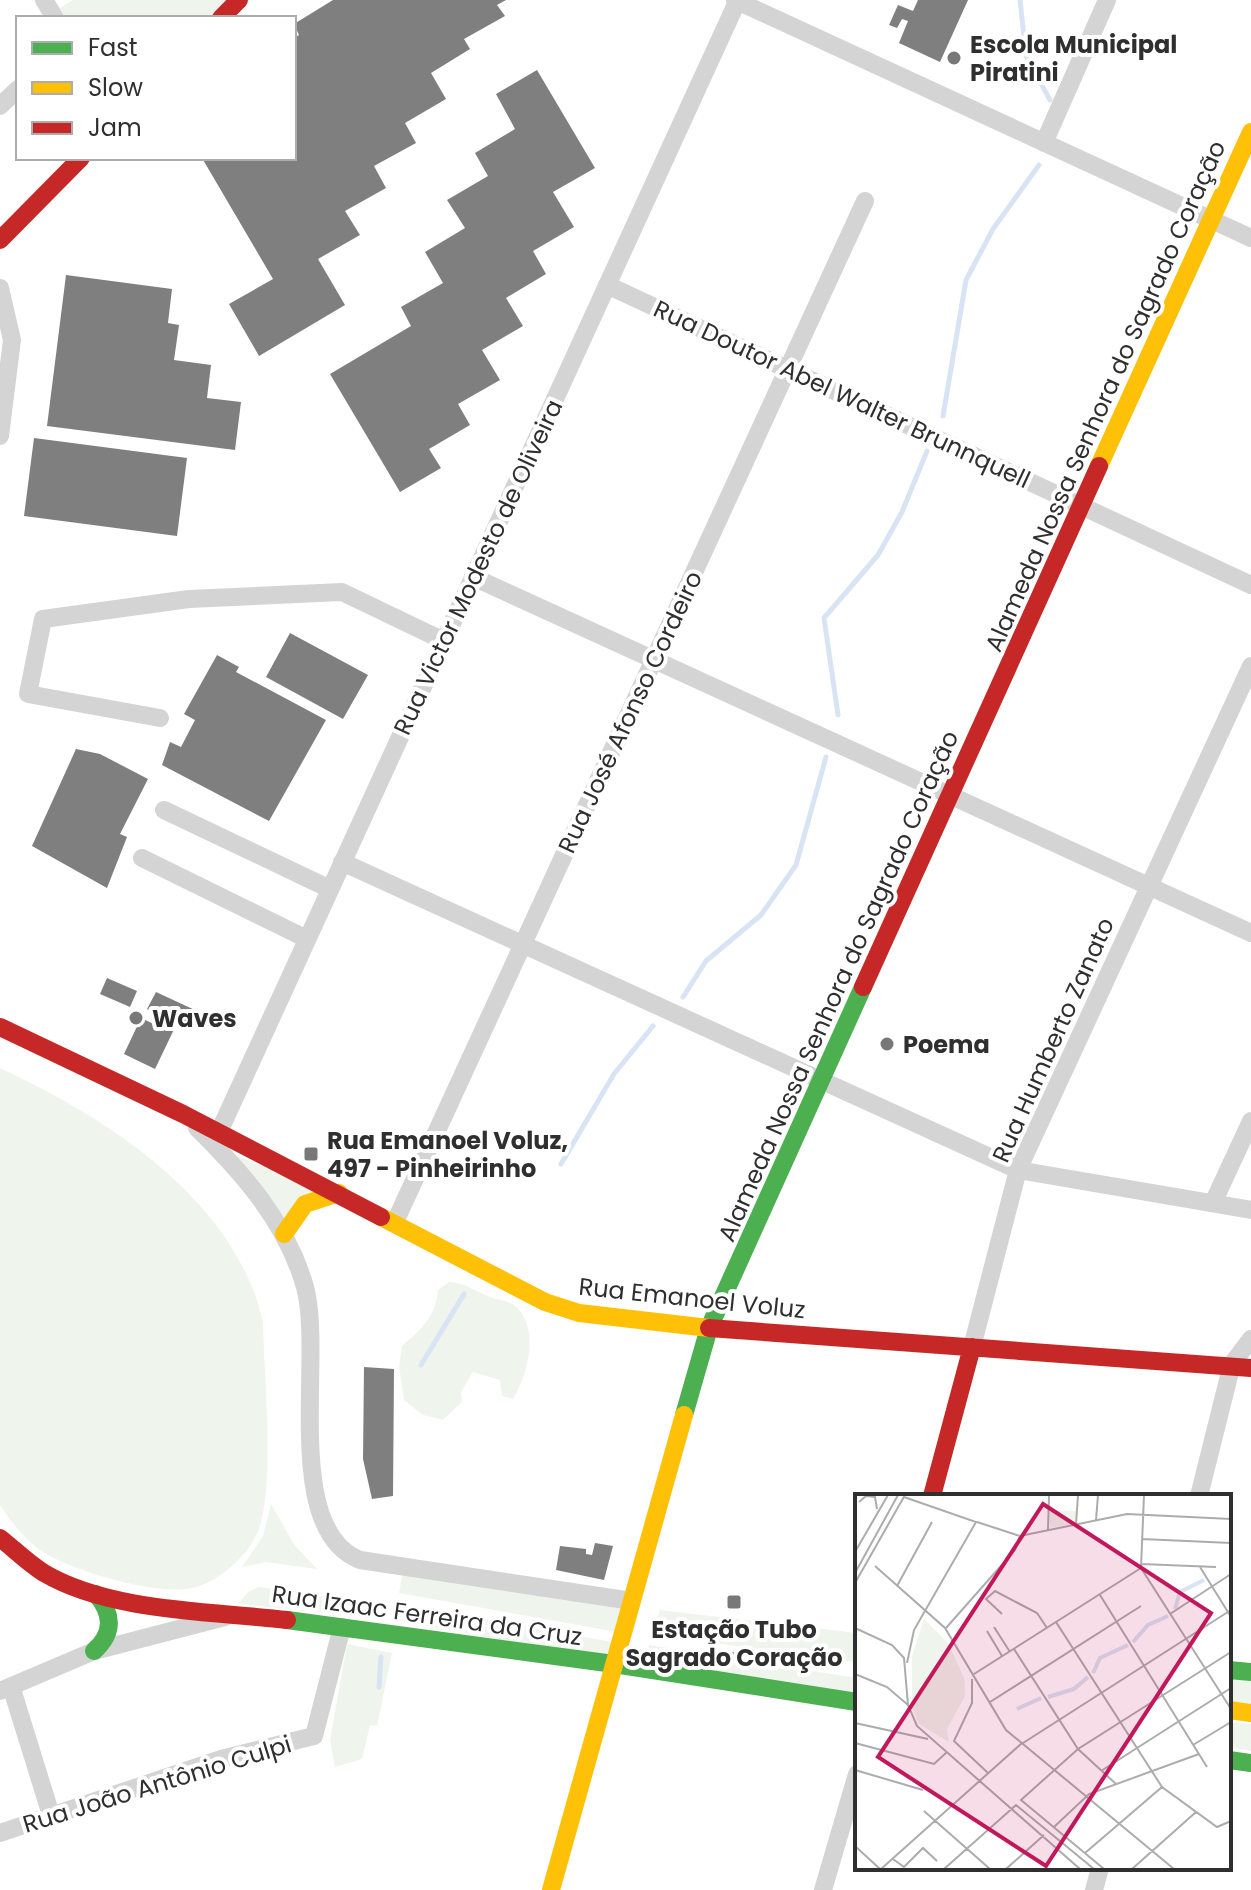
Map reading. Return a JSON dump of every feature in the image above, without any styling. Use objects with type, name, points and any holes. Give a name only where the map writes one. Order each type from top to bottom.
[{"type":"main road","points":[[223,16],[239,0]]},
{"type":"main road","name":"Alameda Nossa Senhora do Sagrado Coração","points":[[551,1890],[709,1328],[1251,132]]},
{"type":"main road","points":[[0,240],[79,160]]},
{"type":"main road","name":"Rua Emanoel Voluz","points":[[0,1027],[219,1132],[545,1302],[579,1313],[709,1328],[1232,1364],[1251,1368]]},
{"type":"main road","points":[[284,1234],[291,1217],[304,1203],[321,1195],[339,1193]]},
{"type":"main road","name":"Rua Humberto Zanato","points":[[933,1494],[972,1347]]},
{"type":"main road","points":[[0,1538],[43,1572],[96,1594],[159,1607],[234,1615]]},
{"type":"main road","points":[[94,1651],[105,1641],[110,1628],[107,1607],[96,1594]]},
{"type":"main road","name":"Rua Izaac Ferreira da Cruz","points":[[234,1615],[614,1664],[855,1702]]},
{"type":"main road","points":[[1231,1670],[1251,1672]]},
{"type":"main road","points":[[1231,1710],[1251,1713]]},
{"type":"main road","points":[[1231,1760],[1251,1763]]},
{"type":"street","points":[[1044,143],[1107,0]]},
{"type":"street","points":[[736,1],[1251,238]]},
{"type":"street","name":"Rua Victor Modesto de Oliveira","points":[[219,1132],[736,1]]},
{"type":"street","points":[[0,106],[16,91]]},
{"type":"street","name":"Rua José Afonso Cordeiro","points":[[395,1222],[865,201]]},
{"type":"street","name":"Rua Doutor Abel Walter Brunnquell","points":[[607,285],[1251,585]]},
{"type":"street","points":[[0,288],[12,340],[0,436]]},
{"type":"street","points":[[473,577],[1251,933]]},
{"type":"street","points":[[160,718],[28,694],[43,619],[189,599],[342,592],[444,641]]},
{"type":"street","name":"Rua Humberto Zanato","points":[[972,1347],[1018,1170],[1251,666]]},
{"type":"street","points":[[164,810],[330,889]]},
{"type":"street","points":[[142,858],[307,939]]},
{"type":"street","points":[[342,862],[1018,1170],[1251,1210]]},
{"type":"street","points":[[183,1114],[254,1189],[284,1234],[305,1287],[311,1322],[312,1484],[320,1512],[342,1551],[360,1560],[632,1601]]},
{"type":"street","points":[[1213,1203],[1251,1121]]},
{"type":"street","points":[[1200,1494],[1232,1364],[1251,1339]]},
{"type":"street","name":"Rua Izaac Ferreira da Cruz","points":[[6,1688],[94,1651],[234,1615]]},
{"type":"street","name":"Rua João Antônio Culpi","points":[[0,1833],[221,1759],[314,1736],[342,1627]]},
{"type":"street","points":[[6,1688],[51,1815]]},
{"type":"street","points":[[823,1890],[855,1781]]},
{"type":"street","points":[[1094,1890],[1099,1870]]},
{"type":"shaded area","points":[[73,0],[229,0],[211,16],[65,16],[60,8]]},
{"type":"shaded area","points":[[0,1068],[82,1111],[161,1168],[196,1201],[225,1237],[248,1278],[263,1322],[268,1457],[264,1509],[255,1539],[241,1557],[222,1574],[202,1585],[176,1590],[136,1585],[72,1566],[34,1546],[0,1505]]},
{"type":"shaded area","points":[[227,1152],[324,1190],[282,1221]]},
{"type":"shaded area","points":[[449,1282],[514,1305],[522,1314],[530,1338],[527,1364],[513,1399],[502,1396],[500,1380],[473,1372],[461,1392],[462,1402],[443,1420],[423,1415],[404,1400],[399,1366],[402,1346],[426,1322],[438,1290]]},
{"type":"shaded area","points":[[271,1504],[295,1546],[317,1569],[266,1562],[242,1567],[263,1536]]},
{"type":"shaded area","points":[[404,1565],[624,1605],[617,1632],[399,1593]]},
{"type":"shaded area","points":[[259,1587],[344,1599],[337,1614],[238,1604],[248,1592]]},
{"type":"shaded area","points":[[397,1600],[414,1606],[612,1642],[608,1658],[427,1627]]},
{"type":"shaded area","points":[[660,1610],[855,1633],[855,1662],[653,1635]]},
{"type":"shaded area","points":[[347,1644],[392,1653],[377,1726],[370,1725],[362,1759],[335,1767],[330,1740]]},
{"type":"shaded area","points":[[649,1645],[855,1678],[855,1694],[647,1661]]},
{"type":"shaded area","points":[[1231,1676],[1251,1679],[1251,1707],[1231,1705]]},
{"type":"shaded area","points":[[1231,1722],[1251,1724],[1251,1751],[1231,1747]]},
{"type":"building","points":[[333,0],[506,0],[497,5],[505,16],[464,39],[470,49],[431,73],[446,99],[405,123],[416,143],[374,166],[386,188],[345,211],[360,235],[318,259],[345,305],[259,356],[229,304],[273,279],[203,160],[296,160],[296,37],[299,35],[296,23]]},
{"type":"building","points":[[918,0],[968,0],[940,62],[899,43],[908,21],[902,19],[897,28],[889,25],[898,5],[913,11]]},
{"type":"building","points":[[537,70],[595,168],[553,192],[574,227],[533,251],[546,274],[506,298],[523,326],[482,350],[500,380],[458,404],[470,425],[429,449],[441,468],[400,492],[330,374],[411,326],[401,307],[443,283],[425,252],[465,228],[447,200],[488,176],[475,153],[515,129],[496,94]]},
{"type":"building","points":[[66,275],[172,289],[168,323],[179,325],[174,360],[211,365],[207,398],[241,402],[235,450],[47,426]]},
{"type":"building","points":[[34,438],[187,458],[177,536],[24,516]]},
{"type":"building","points":[[290,633],[368,675],[343,719],[266,677]]},
{"type":"building","points":[[217,655],[239,667],[236,672],[326,720],[269,821],[162,765],[170,742],[181,747],[195,720],[184,714]]},
{"type":"building","points":[[76,749],[100,754],[148,779],[120,834],[127,837],[107,888],[32,846]]},
{"type":"building","points":[[107,978],[137,991],[130,1007],[100,994]]},
{"type":"building","points":[[156,992],[197,1011],[190,1026],[178,1021],[155,1069],[124,1054],[141,1018],[156,1025],[160,1016],[147,1009]]},
{"type":"building","points":[[364,1367],[394,1369],[393,1496],[372,1499],[363,1459]]},
{"type":"building","points":[[595,1543],[613,1546],[604,1580],[556,1570],[560,1546],[586,1549],[586,1554],[592,1555]]},
{"type":"building","name":"Estação Tubo Sagrado Coração","points":[[726,1599],[743,1601],[743,1606],[726,1604]]},
{"type":"building","name":"Estação Tubo Sagrado Coração","points":[[722,1651],[739,1653],[738,1658],[722,1656]]},
{"type":"waterway","points":[[1020,0],[1026,56],[1050,100]]},
{"type":"waterway","points":[[943,416],[966,280],[993,229],[1039,165]]},
{"type":"waterway","points":[[838,715],[824,618],[878,555],[902,512],[927,451]]},
{"type":"waterway","points":[[683,997],[706,961],[761,915],[796,865],[826,757]]},
{"type":"waterway","points":[[561,1164],[614,1074],[653,1026]]},
{"type":"waterway","points":[[421,1365],[464,1294]]},
{"type":"waterway","points":[[379,1687],[381,1657]]},
{"type":"traffic: fast","points":[[684,1415],[709,1328],[863,987]]},
{"type":"traffic: fast","points":[[94,1651],[105,1637],[109,1623],[106,1609],[96,1594]]},
{"type":"traffic: fast","points":[[287,1620],[614,1664]]},
{"type":"traffic: fast","points":[[614,1664],[855,1702]]},
{"type":"traffic: fast","points":[[1231,1670],[1251,1672]]},
{"type":"traffic: fast","points":[[1231,1760],[1251,1763]]},
{"type":"traffic: slow","points":[[1099,466],[1251,132]]},
{"type":"traffic: slow","points":[[284,1234],[305,1204],[339,1193]]},
{"type":"traffic: slow","points":[[381,1217],[545,1302],[579,1313],[709,1328]]},
{"type":"traffic: slow","points":[[551,1890],[684,1415]]},
{"type":"traffic: slow","points":[[1231,1710],[1251,1713]]},
{"type":"traffic: jam","points":[[223,16],[239,0]]},
{"type":"traffic: jam","points":[[0,240],[79,160]]},
{"type":"traffic: jam","points":[[863,987],[1099,466]]},
{"type":"traffic: jam","points":[[0,1027],[183,1114],[381,1217]]},
{"type":"traffic: jam","points":[[709,1328],[1251,1368]]},
{"type":"traffic: jam","points":[[933,1494],[972,1347]]},
{"type":"traffic: jam","points":[[0,1538],[44,1573],[99,1596],[162,1608],[287,1620]]},
{"type":"place","name":"Escola Municipal Piratini","points":[[954,58]]},
{"type":"place","name":"Waves","points":[[136,1018]]},
{"type":"place","name":"Poema","points":[[887,1044]]},
{"type":"place","name":"Rua Emanoel Voluz, 497 - Pinheirinho","points":[[311,1154]]},
{"type":"place","name":"Estação Tubo Sagrado Coração","points":[[734,1602]]}]
